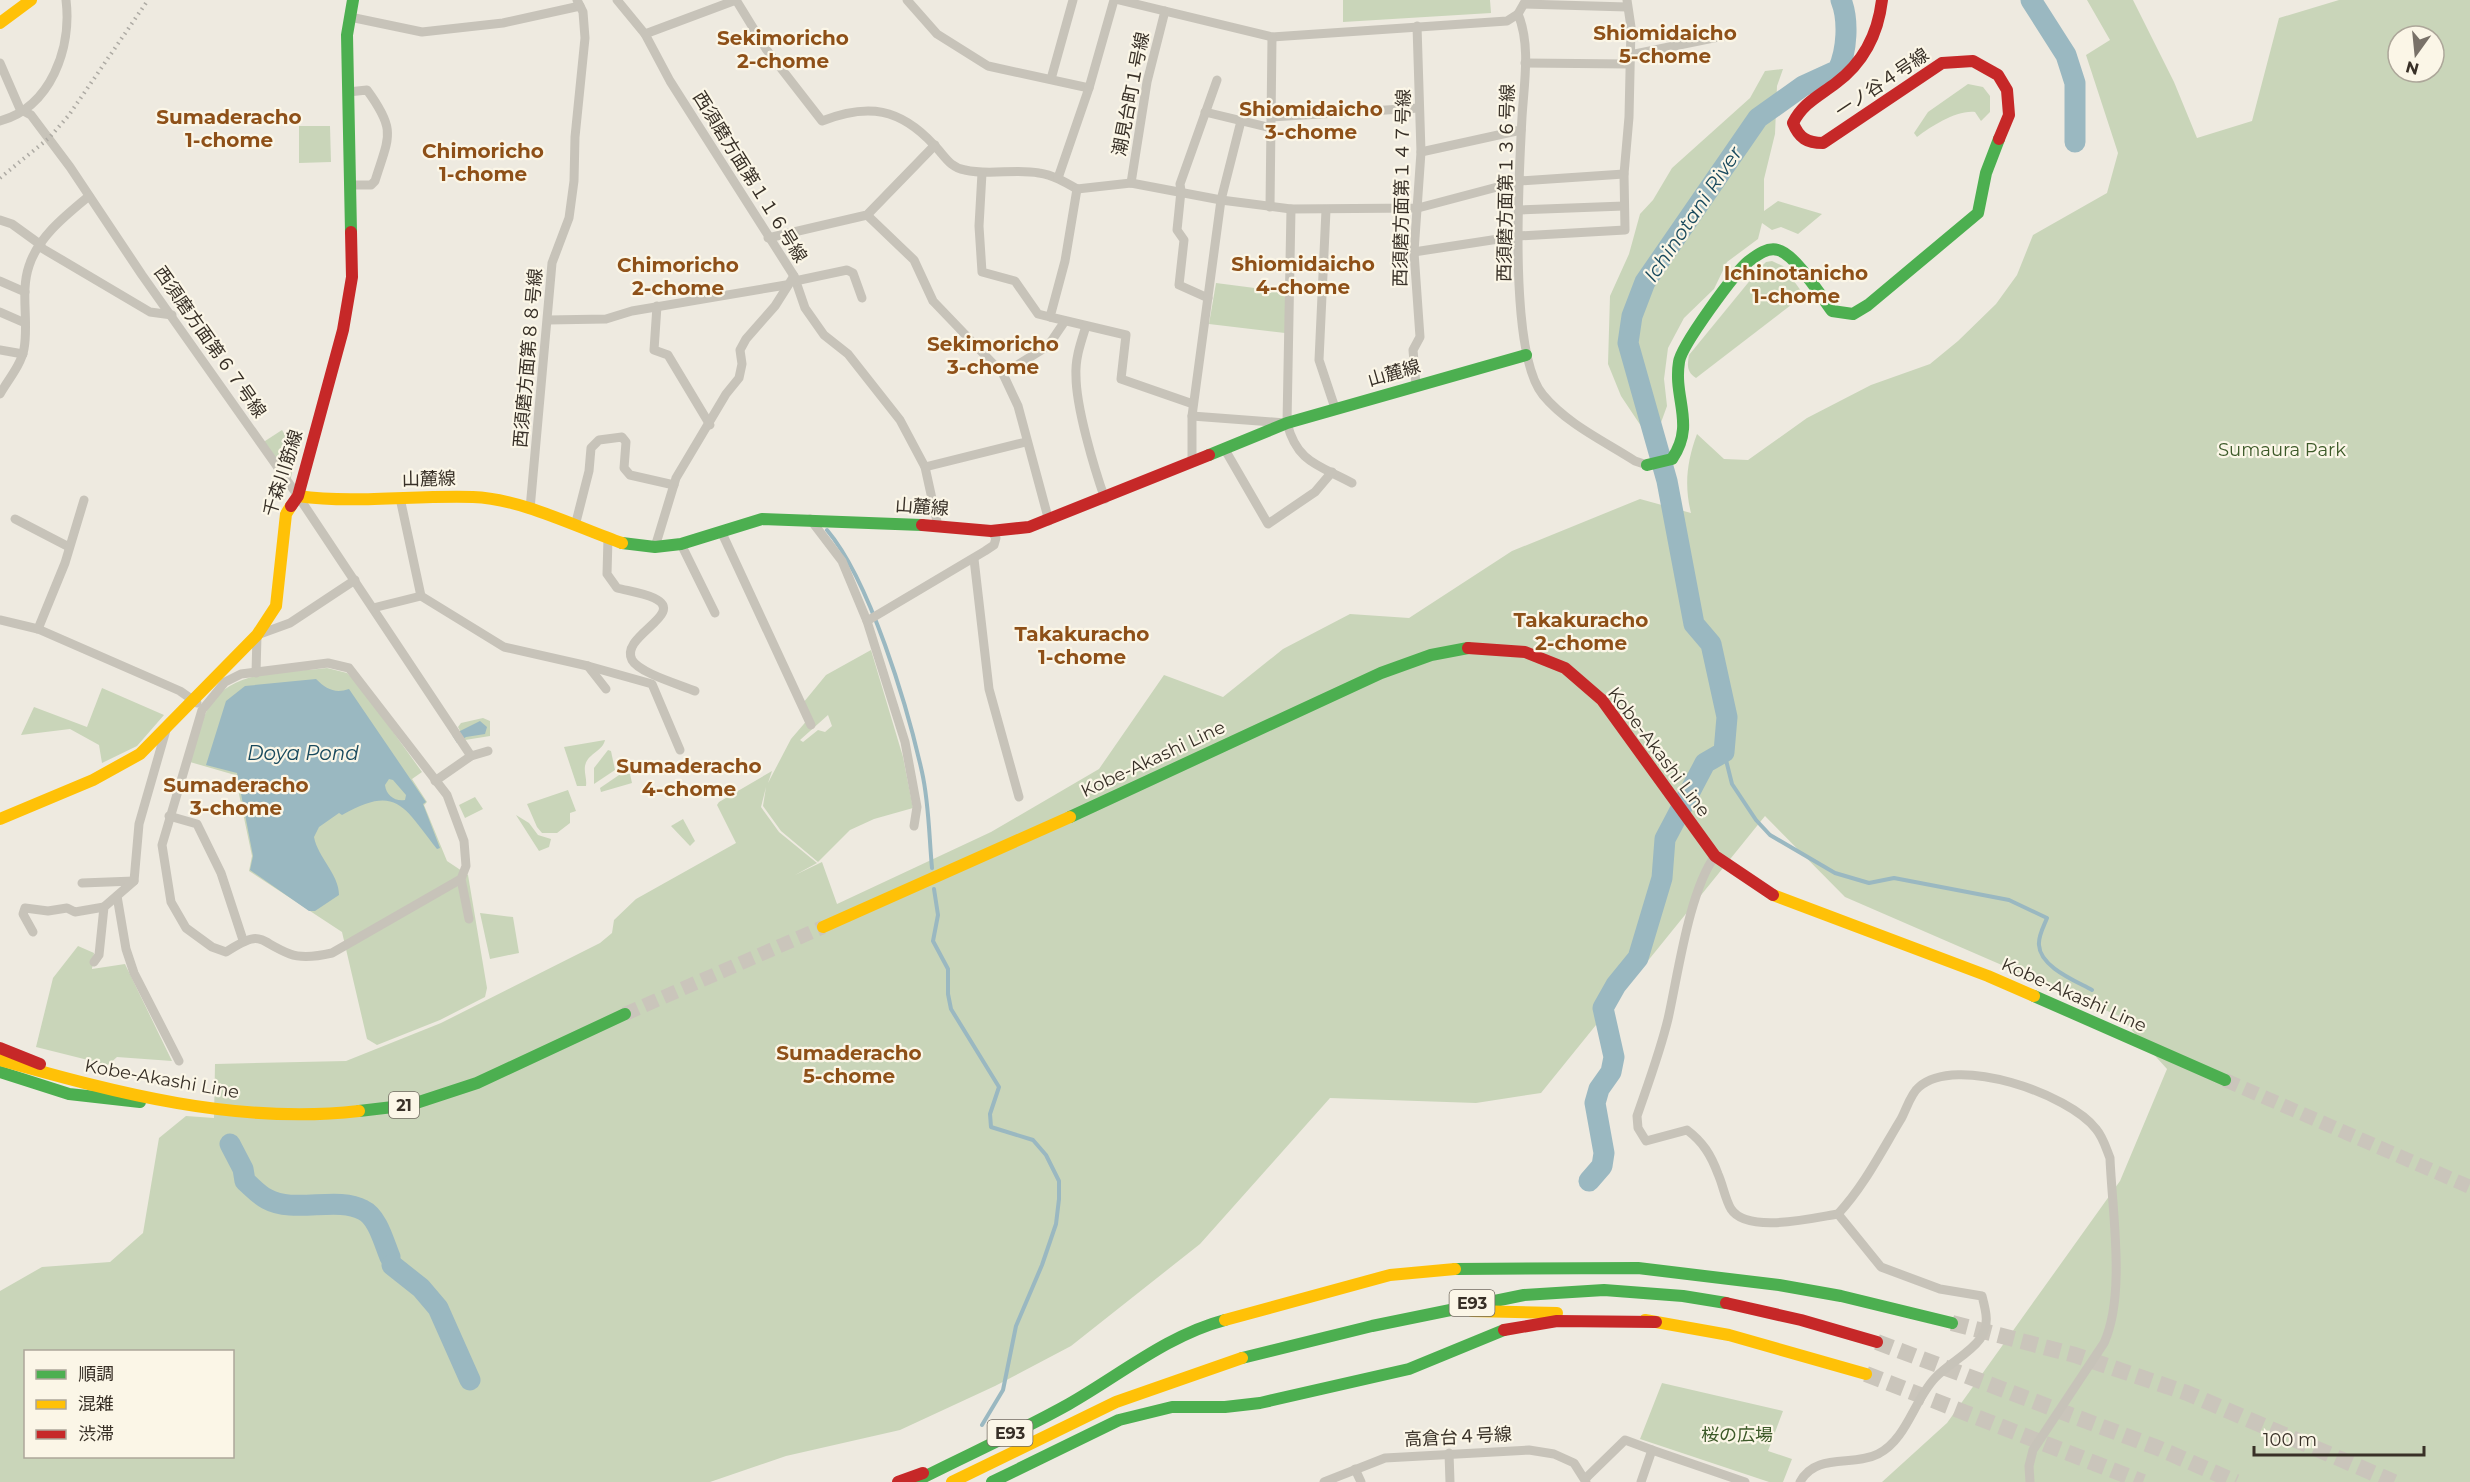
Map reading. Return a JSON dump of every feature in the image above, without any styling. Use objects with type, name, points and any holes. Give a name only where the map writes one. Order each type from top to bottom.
[{"type":"main road","points":[[0,23],[31,0]]},
{"type":"main road","name":"千森川筋線","points":[[0,819],[93,780],[140,754],[257,635],[276,606],[286,514],[298,496],[343,330],[352,277],[348,35],[352,0]]},
{"type":"main road","name":"一ノ谷４号線","points":[[1647,465],[1672,459],[1682,443],[1683,423],[1676,379],[1677,361],[1683,347],[1747,262],[1766,250],[1778,250],[1790,257],[1832,310],[1853,314],[1868,305],[1978,213],[1986,173],[2009,115],[2007,90],[1998,75],[1983,65],[1960,60],[1942,63],[1822,143],[1807,143],[1797,135],[1793,123],[1800,107],[1838,81],[1866,54],[1876,36],[1882,0]]},
{"type":"main road","name":"山麓線","points":[[298,496],[327,500],[475,497],[531,509],[622,543],[655,547],[681,543],[762,519],[810,519],[991,531],[1029,527],[1105,499],[1287,423],[1526,355]]},
{"type":"main road","name":"Kobe-Akashi Line","points":[[823,927],[1068,818],[1381,673],[1431,655],[1473,647],[1525,652],[1565,668],[1602,700],[1715,856],[1749,881],[1780,899],[1988,976],[2225,1080]]},
{"type":"main road","name":"Kobe-Akashi Line","points":[[0,1060],[74,1081],[166,1102],[246,1113],[315,1116],[410,1105],[477,1083],[625,1014]]},
{"type":"main road","points":[[0,1048],[57,1071],[74,1081]]},
{"type":"main road","points":[[0,1072],[36,1086],[104,1102],[166,1102]]},
{"type":"main road","name":"E93","points":[[914,1482],[1068,1404],[1170,1342],[1205,1325],[1390,1275],[1431,1269],[1573,1266],[1713,1276],[1841,1296],[1952,1323]]},
{"type":"main road","name":"E93","points":[[956,1480],[1077,1420],[1179,1379],[1318,1337],[1510,1296],[1564,1290],[1623,1291],[1686,1296],[1808,1320],[1877,1342]]},
{"type":"main road","name":"E93","points":[[1409,1318],[1474,1311],[1596,1314],[1723,1333],[1790,1350],[1866,1374]]},
{"type":"main road","points":[[992,1482],[1119,1420],[1158,1409],[1260,1403],[1410,1368],[1485,1336],[1518,1326],[1557,1321],[1656,1322]]},
{"type":"main road","points":[[898,1482],[951,1462]]},
{"type":"street","points":[[0,121],[24,111],[44,91],[58,66],[66,39],[66,0]]},
{"type":"street","name":"西須磨方面第１１６号線","points":[[617,0],[645,34],[670,81],[768,238],[805,308],[824,335],[849,354],[900,420],[925,468],[938,526]]},
{"type":"street","points":[[645,34],[736,0],[766,49],[822,121],[844,113],[870,110],[910,122],[935,145],[951,166],[982,173],[1037,172],[1058,178],[1077,189],[1131,183],[1221,200],[1291,209],[1418,208],[1520,181],[1624,174]]},
{"type":"street","points":[[906,0],[937,34],[988,66],[1089,88]]},
{"type":"street","points":[[1051,79],[1073,0]]},
{"type":"street","points":[[1058,178],[1089,88],[1114,0]]},
{"type":"street","points":[[1119,0],[1272,37],[1507,21],[1518,14],[1525,2],[1627,3],[1631,27],[1629,117],[1624,174],[1625,230],[1518,236],[1414,252]]},
{"type":"street","points":[[350,17],[422,32],[503,23],[579,3]]},
{"type":"street","name":"西須磨方面第８８号線","points":[[531,509],[552,263],[569,218],[574,181],[585,38],[579,3]]},
{"type":"street","name":"潮見台町１号線","points":[[1131,183],[1147,82],[1165,11]]},
{"type":"street","name":"西須磨方面第１３６号線","points":[[1518,14],[1522,23],[1525,63],[1518,236],[1520,293],[1526,355],[1541,393],[1563,416],[1635,461],[1647,465]]},
{"type":"street","name":"西須磨方面第１４７号線","points":[[1416,385],[1413,350],[1420,337],[1414,252],[1420,152],[1418,26]]},
{"type":"street","points":[[1525,63],[1630,59],[1728,36]]},
{"type":"street","points":[[1270,207],[1272,37]]},
{"type":"street","name":"西須磨方面第６７号線","points":[[0,63],[20,109],[31,115],[45,132],[298,496],[471,756]]},
{"type":"street","points":[[1208,298],[1179,285],[1184,240],[1177,230],[1180,184],[1217,80]]},
{"type":"street","points":[[348,92],[367,90],[384,113],[389,137],[375,181],[371,184],[351,185]]},
{"type":"street","points":[[1271,117],[1419,108]]},
{"type":"street","points":[[1205,112],[1271,128]]},
{"type":"street","points":[[1192,461],[1193,404],[1221,200],[1241,121]]},
{"type":"street","points":[[1420,152],[1521,130]]},
{"type":"street","points":[[768,238],[867,215],[935,145]]},
{"type":"street","points":[[982,173],[979,226],[982,272],[1014,281],[1038,314],[1126,335],[1121,379],[1193,404]]},
{"type":"street","points":[[1050,317],[1065,261],[1077,189]]},
{"type":"street","points":[[0,394],[3,382],[22,354],[25,292],[29,264],[53,228],[89,196]]},
{"type":"street","points":[[1519,210],[1624,206]]},
{"type":"street","points":[[1291,209],[1287,423],[1294,447],[1301,455],[1352,483]]},
{"type":"street","points":[[1326,210],[1319,360],[1335,408]]},
{"type":"street","points":[[867,215],[914,260],[933,301],[1003,374],[1018,406],[1049,521]]},
{"type":"street","points":[[0,220],[12,224],[40,246],[150,312],[171,315]]},
{"type":"street","points":[[548,320],[606,319],[657,306],[846,270],[853,273],[862,298]]},
{"type":"street","points":[[0,281],[25,292]]},
{"type":"street","points":[[655,547],[674,485],[726,394],[739,378],[742,364],[740,350],[746,339],[775,306],[792,281]]},
{"type":"street","points":[[657,306],[654,350],[668,355],[710,425]]},
{"type":"street","points":[[0,312],[25,323]]},
{"type":"street","points":[[1003,374],[1048,346],[1065,321]]},
{"type":"street","points":[[1086,326],[1077,357],[1075,378],[1094,468],[1105,499]]},
{"type":"street","points":[[0,350],[22,354]]},
{"type":"street","points":[[1192,416],[1287,423]]},
{"type":"street","points":[[575,526],[589,471],[591,448],[599,440],[622,437],[626,442],[624,468],[630,475],[674,485]]},
{"type":"street","points":[[925,468],[1026,442]]},
{"type":"street","points":[[1224,448],[1268,524],[1315,492],[1332,472]]},
{"type":"street","points":[[400,498],[421,596]]},
{"type":"street","points":[[38,629],[84,500]]},
{"type":"street","points":[[15,519],[69,547]]},
{"type":"street","points":[[810,519],[842,561],[868,621],[905,742],[917,807],[914,826]]},
{"type":"street","points":[[721,531],[811,725]]},
{"type":"street","points":[[868,621],[994,545],[996,538],[991,531]]},
{"type":"street","points":[[608,538],[607,574],[617,588],[654,598],[660,602],[662,611],[659,620],[633,642],[630,654],[633,662],[643,669],[695,691]]},
{"type":"street","points":[[681,543],[715,613]]},
{"type":"street","points":[[974,559],[989,689],[1019,797]]},
{"type":"street","points":[[256,673],[257,635],[290,622],[355,580]]},
{"type":"street","points":[[373,608],[421,596],[504,647],[588,666],[652,684],[681,750]]},
{"type":"street","points":[[0,620],[38,629],[194,699],[202,710]]},
{"type":"street","points":[[461,879],[332,953],[314,957],[291,955],[263,938],[243,940],[226,951],[212,947],[186,928],[171,902],[162,845],[202,710],[225,682],[241,675],[328,663],[349,668],[447,795],[464,841],[466,867],[461,879],[469,919]]},
{"type":"street","points":[[588,666],[606,690]]},
{"type":"street","points":[[33,932],[23,914],[25,908],[48,911],[67,908],[75,912],[104,907],[134,881],[139,824],[166,730]]},
{"type":"street","points":[[435,781],[471,756],[488,752]]},
{"type":"street","points":[[169,816],[197,824],[221,873],[243,940]]},
{"type":"street","points":[[1715,856],[1705,870],[1667,1022],[1637,1116],[1638,1128],[1646,1141],[1687,1130],[1699,1139],[1711,1156],[1732,1211],[1749,1221],[1777,1223],[1838,1214],[1868,1177],[1918,1087],[1943,1076],[1992,1076],[2028,1088],[2079,1114],[2096,1128],[2110,1158],[2115,1305],[2111,1328],[2033,1449],[2029,1466],[2030,1482]]},
{"type":"street","points":[[82,883],[134,881]]},
{"type":"street","points":[[117,896],[126,949],[134,973],[178,1061]]},
{"type":"street","points":[[94,962],[99,955],[104,907]]},
{"type":"street","points":[[1800,1482],[1804,1474],[1819,1465],[1845,1459],[1864,1459],[1878,1454],[1891,1444],[1934,1379],[1980,1339],[1988,1319],[1982,1296],[1940,1289],[1881,1267],[1838,1214]]},
{"type":"street","points":[[1585,1480],[1626,1440],[1745,1482]]},
{"type":"street","name":"高倉台４号線","points":[[1324,1482],[1385,1458],[1529,1449],[1554,1454],[1574,1463],[1585,1480]]},
{"type":"street","points":[[1641,1482],[1652,1450]]},
{"type":"street","points":[[1449,1453],[1450,1482]]},
{"type":"street","points":[[1355,1469],[1361,1482]]},
{"type":"green space","points":[[1343,0],[1490,0],[1491,13],[1343,22]]},
{"type":"green space","name":"Sumaura Park","points":[[2087,0],[2133,0],[2174,82],[2197,138],[2252,121],[2279,18],[2339,0],[2470,0],[2470,1482],[1882,1482],[1947,1423],[2120,1181],[2167,1069],[2119,1016],[1845,897],[1765,816],[1541,1093],[1476,1103],[1330,1098],[1200,1244],[1071,1346],[995,1386],[900,1430],[786,1456],[710,1482],[0,1482],[0,1291],[42,1267],[110,1262],[143,1233],[159,1138],[186,1116],[214,1118],[215,1064],[346,1061],[441,1023],[600,943],[612,933],[614,920],[636,899],[736,843],[717,805],[772,771],[768,783],[791,739],[809,718],[803,703],[826,675],[871,650],[903,757],[913,808],[874,819],[850,830],[818,862],[781,831],[763,806],[766,787],[761,807],[779,832],[817,863],[795,875],[822,862],[837,904],[991,832],[1099,769],[1164,675],[1223,697],[1283,649],[1350,614],[1409,618],[1512,551],[1640,499],[1691,513],[1688,473],[1697,434],[1724,459],[1748,460],[1807,418],[1871,385],[1930,364],[1958,341],[1996,304],[2017,275],[2033,235],[2107,193],[2118,153],[2086,55],[2110,40]],"holes":[[[828,715],[832,726],[825,732],[818,730],[803,742],[800,740]]]},
{"type":"green space","points":[[1783,69],[1777,86],[1775,134],[1764,179],[1764,211],[1778,201],[1822,214],[1798,234],[1781,227],[1772,230],[1762,223],[1758,239],[1727,262],[1714,289],[1684,318],[1668,348],[1664,379],[1667,406],[1659,428],[1643,429],[1621,396],[1608,364],[1610,296],[1629,254],[1640,214],[1653,200],[1672,168],[1750,98],[1765,71]]},
{"type":"green space","points":[[1968,84],[1983,87],[1990,96],[1990,112],[1981,121],[1975,112],[1952,116],[1917,137],[1914,133],[1928,112]]},
{"type":"green space","points":[[299,126],[330,126],[331,162],[299,163]]},
{"type":"green space","points":[[1772,261],[1783,266],[1804,295],[1696,378],[1688,368],[1689,355],[1761,267],[1766,262]]},
{"type":"green space","points":[[1216,283],[1286,292],[1285,333],[1209,324]]},
{"type":"green space","points":[[282,430],[296,453],[290,482],[262,443]]},
{"type":"green space","points":[[327,668],[347,673],[360,686],[422,772],[412,779],[427,802],[424,805],[447,861],[468,875],[487,988],[485,997],[440,1020],[377,1045],[367,1039],[342,932],[249,871],[252,856],[235,775],[190,762],[201,725],[210,705],[220,693],[233,684],[263,674]]},
{"type":"green space","points":[[102,688],[164,715],[137,746],[102,763],[99,745],[70,729],[21,735],[34,707],[87,727]]},
{"type":"green space","points":[[483,718],[490,721],[490,736],[465,740],[458,727],[461,723]]},
{"type":"green space","points":[[605,740],[604,744],[586,762],[586,786],[577,786],[564,747]]},
{"type":"green space","points":[[608,750],[611,751],[615,770],[594,784],[594,768]]},
{"type":"green space","points":[[622,773],[630,774],[632,783],[601,792],[600,788]]},
{"type":"green space","points":[[568,790],[576,811],[570,813],[570,823],[557,833],[542,833],[527,804]]},
{"type":"green space","points":[[475,797],[483,809],[465,818],[459,805]]},
{"type":"green space","points":[[516,815],[529,823],[538,835],[551,839],[549,847],[539,851]]},
{"type":"green space","points":[[683,819],[695,841],[690,846],[671,826]]},
{"type":"green space","points":[[480,913],[513,917],[519,953],[490,959]]},
{"type":"green space","points":[[78,946],[94,953],[92,969],[125,964],[172,1061],[117,1057],[108,1065],[36,1047],[53,978]]},
{"type":"green space","name":"桜の広場","points":[[1662,1383],[1783,1411],[1768,1451],[1792,1459],[1783,1482],[1769,1482],[1640,1439]]},
{"type":"water","name":"Doya Pond","points":[[316,679],[331,690],[349,689],[426,802],[423,804],[440,848],[437,849],[407,811],[397,804],[375,801],[342,815],[339,813],[319,827],[314,837],[316,845],[336,880],[339,895],[315,911],[309,911],[250,870],[253,856],[237,773],[206,765],[226,701],[245,686]],"holes":[[[389,779],[393,780],[406,795],[405,800],[395,799],[387,792],[385,785]]]},
{"type":"water","points":[[480,721],[487,727],[485,734],[466,737],[457,743],[452,735]]},
{"type":"waterway","name":"Ichinotani River","points":[[1589,1181],[1602,1166],[1604,1153],[1595,1103],[1599,1089],[1611,1072],[1614,1057],[1603,1008],[1616,985],[1638,958],[1662,878],[1665,839],[1705,763],[1724,752],[1727,717],[1711,644],[1694,624],[1667,481],[1628,343],[1632,316],[1645,282],[1758,118],[1803,86],[1838,70],[1846,35],[1844,8],[1841,0]]},
{"type":"waterway","points":[[2031,0],[2066,55],[2075,83],[2075,142]]},
{"type":"waterway","points":[[827,530],[843,552],[858,580],[897,679],[924,784],[932,868]]},
{"type":"waterway","points":[[1724,752],[1732,784],[1756,820],[1770,835],[1835,873],[1869,883],[1894,878],[2009,900],[2047,918],[2039,938],[2041,953],[2045,960],[2068,978],[2092,990]]},
{"type":"waterway","points":[[934,889],[938,915],[933,941],[948,969],[948,994],[951,1009],[999,1087],[990,1114],[991,1127],[1033,1140],[1046,1155],[1059,1181],[1056,1224],[1042,1265],[1016,1326],[1003,1390],[982,1425]]},
{"type":"waterway","points":[[230,1144],[243,1169],[245,1181],[261,1195],[278,1203],[290,1205],[341,1204],[363,1210],[377,1224],[390,1257]]},
{"type":"waterway","points":[[392,1265],[421,1288],[438,1308],[470,1380]]},
{"type":"tunnel","points":[[625,1014],[823,927]]},
{"type":"tunnel","points":[[2225,1080],[2470,1187]]},
{"type":"tunnel","points":[[1952,1323],[2075,1355],[2187,1393],[2394,1482]]},
{"type":"tunnel","points":[[1877,1342],[2158,1448],[2236,1482]]},
{"type":"tunnel","points":[[1866,1374],[2143,1482]]},
{"type":"railway","points":[[0,178],[49,138],[69,115],[148,0]]},
{"type":"traffic: fast","points":[[351,232],[347,35],[353,0]]},
{"type":"traffic: fast","points":[[1647,465],[1672,459],[1679,446],[1683,423],[1678,375],[1682,354],[1709,310],[1749,261],[1762,252],[1770,250],[1785,253],[1807,276],[1832,311],[1853,314],[1868,305],[1978,213],[1986,173],[1999,139]]},
{"type":"traffic: fast","points":[[1209,455],[1287,423],[1526,355]]},
{"type":"traffic: fast","points":[[622,543],[655,547],[681,544],[762,519],[922,525]]},
{"type":"traffic: fast","points":[[1070,817],[1381,673],[1431,655],[1468,648]]},
{"type":"traffic: fast","points":[[2034,996],[2225,1080]]},
{"type":"traffic: fast","points":[[359,1111],[410,1105],[477,1083],[625,1014]]},
{"type":"traffic: fast","points":[[0,1072],[69,1094],[140,1102]]},
{"type":"traffic: fast","points":[[1455,1269],[1638,1268],[1779,1285],[1841,1296],[1952,1323]]},
{"type":"traffic: fast","points":[[1242,1358],[1372,1326],[1524,1295],[1604,1290],[1683,1296],[1726,1303]]},
{"type":"traffic: fast","points":[[914,1482],[1069,1404],[1184,1335],[1225,1320]]},
{"type":"traffic: fast","points":[[992,1482],[1119,1420],[1172,1407],[1225,1407],[1260,1403],[1409,1369],[1504,1330]]},
{"type":"traffic: slow","points":[[0,23],[31,0]]},
{"type":"traffic: slow","points":[[298,496],[342,499],[451,497],[492,499],[530,508],[622,543]]},
{"type":"traffic: slow","points":[[0,819],[93,780],[140,754],[257,635],[276,606],[286,514],[291,506]]},
{"type":"traffic: slow","points":[[823,927],[1070,817]]},
{"type":"traffic: slow","points":[[1773,895],[1988,976],[2034,996]]},
{"type":"traffic: slow","points":[[0,1060],[88,1084],[223,1110],[268,1114],[359,1111]]},
{"type":"traffic: slow","points":[[1225,1320],[1390,1275],[1455,1269]]},
{"type":"traffic: slow","points":[[1472,1311],[1557,1313]]},
{"type":"traffic: slow","points":[[1645,1320],[1729,1335],[1866,1374]]},
{"type":"traffic: slow","points":[[952,1482],[1116,1402],[1242,1358]]},
{"type":"traffic: jam","points":[[1882,0],[1873,36],[1862,56],[1846,75],[1812,100],[1797,116],[1793,123],[1801,136],[1808,141],[1823,143],[1942,63],[1973,61],[1998,75],[2007,90],[2009,115],[1999,139]]},
{"type":"traffic: jam","points":[[291,506],[298,496],[343,330],[352,277],[351,232]]},
{"type":"traffic: jam","points":[[922,525],[991,531],[1029,527],[1209,455]]},
{"type":"traffic: jam","points":[[1468,648],[1525,652],[1565,668],[1602,700],[1715,856],[1773,895]]},
{"type":"traffic: jam","points":[[0,1048],[40,1064]]},
{"type":"traffic: jam","points":[[1726,1303],[1801,1320],[1877,1342]]},
{"type":"traffic: jam","points":[[1504,1330],[1557,1321],[1656,1322]]},
{"type":"traffic: jam","points":[[898,1482],[923,1473]]},
{"type":"district","name":"Shiomidaicho 5-chome","points":[[1665,44]]},
{"type":"district","name":"Sekimoricho 2-chome","points":[[783,50]]},
{"type":"district","name":"Shiomidaicho 3-chome","points":[[1311,120]]},
{"type":"district","name":"Sumaderacho 1-chome","points":[[229,128]]},
{"type":"district","name":"Chimoricho 1-chome","points":[[483,162]]},
{"type":"district","name":"Chimoricho 2-chome","points":[[678,276]]},
{"type":"district","name":"Shiomidaicho 4-chome","points":[[1303,276]]},
{"type":"district","name":"Ichinotanicho 1-chome","points":[[1796,284]]},
{"type":"district","name":"Sekimoricho 3-chome","points":[[993,356]]},
{"type":"district","name":"Takakuracho 2-chome","points":[[1581,632]]},
{"type":"district","name":"Takakuracho 1-chome","points":[[1082,646]]},
{"type":"district","name":"Sumaderacho 4-chome","points":[[689,778]]},
{"type":"district","name":"Sumaderacho 3-chome","points":[[236,796]]},
{"type":"district","name":"Sumaderacho 5-chome","points":[[849,1064]]}]
